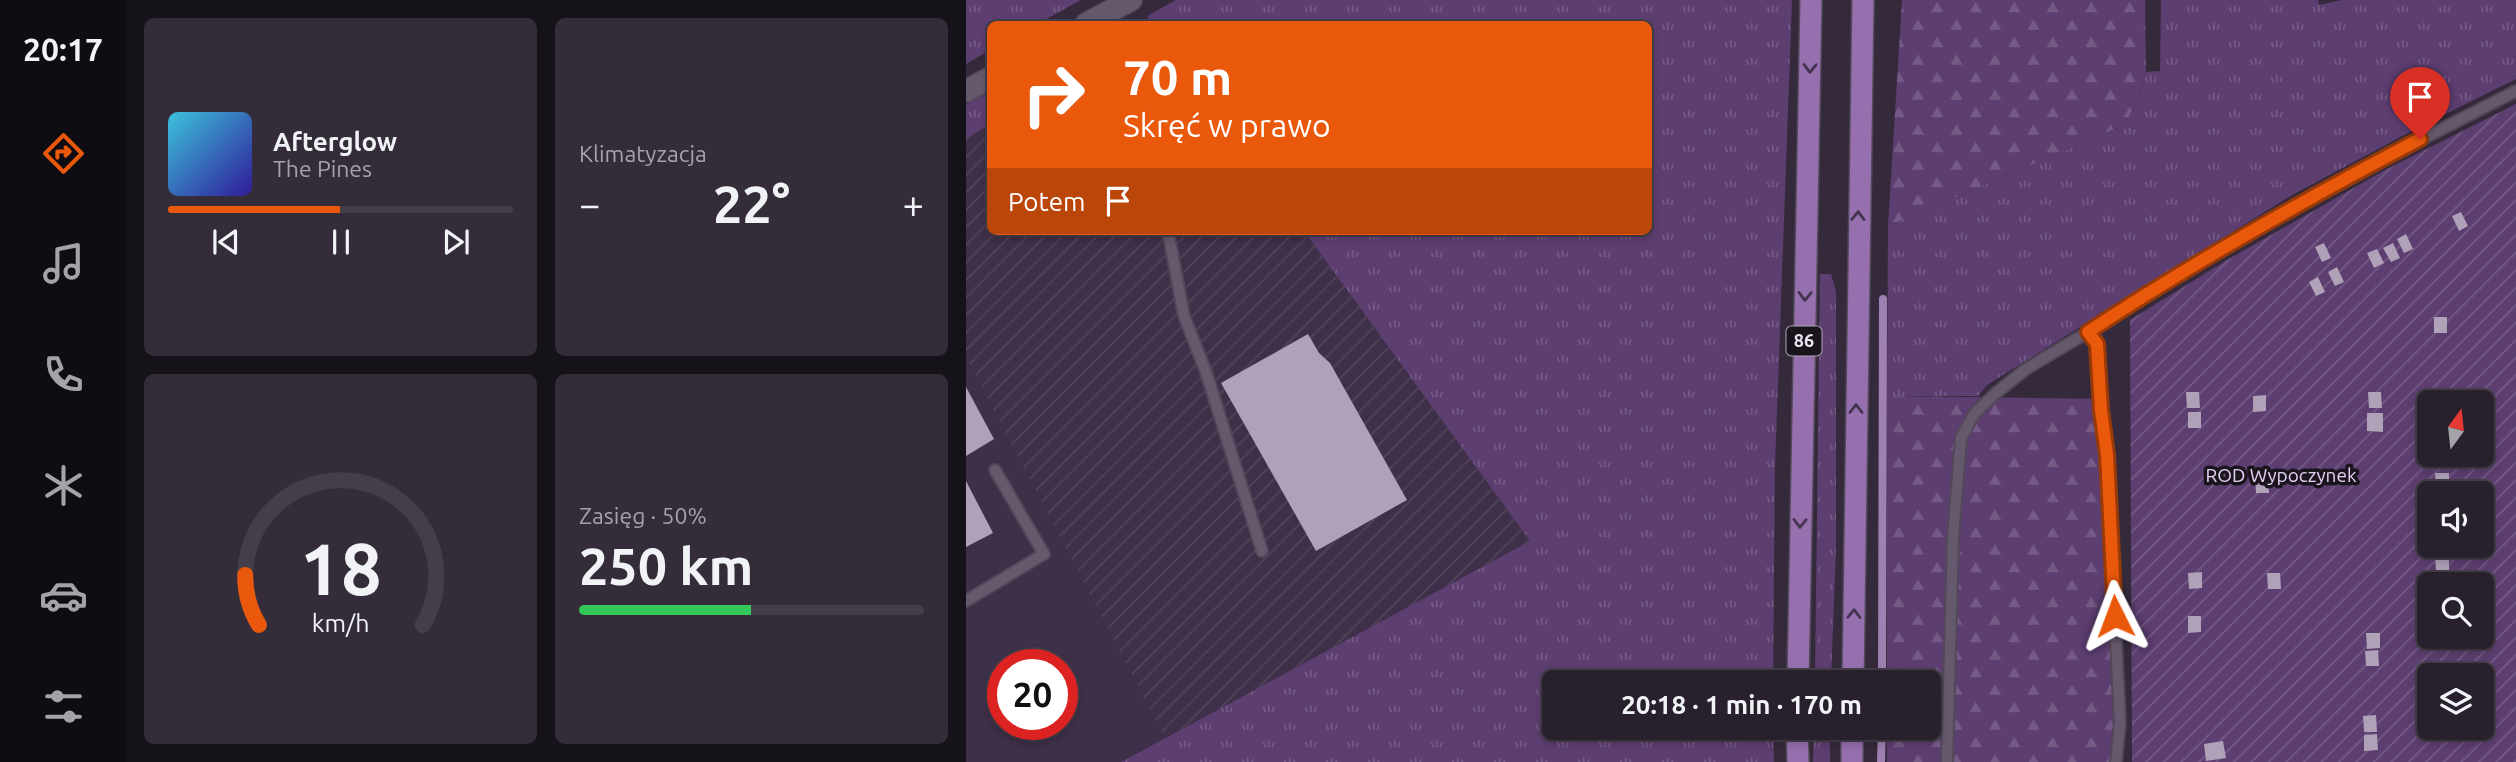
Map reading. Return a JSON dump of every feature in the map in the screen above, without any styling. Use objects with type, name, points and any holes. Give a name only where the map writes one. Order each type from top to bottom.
[{"type":"main road","name":"86","points":[[1798,670],[1811,0]]},
{"type":"main road","points":[[1853,670],[1863,0]]},
{"type":"main road","points":[[1797,740],[1798,762]]},
{"type":"main road","points":[[1852,740],[1852,762]]},
{"type":"street","points":[[1099,21],[1131,0]]},
{"type":"street","points":[[966,91],[987,80]]},
{"type":"lane","points":[[1947,762],[1953,538],[1961,438],[1975,414],[2026,369],[2175,275],[2346,178],[2516,91]]},
{"type":"lane","points":[[1169,235],[1184,316],[1206,372],[1262,551]]},
{"type":"lane","points":[[2088,332],[2097,344],[2107,455],[2120,723],[2116,762]]},
{"type":"lane","points":[[966,601],[1044,554],[995,470]]},
{"type":"shaded area","points":[[987,123],[987,235],[1307,235],[1530,541],[1165,738],[966,357],[966,137]]},
{"type":"shaded area","points":[[966,356],[1165,738],[1121,762],[966,762]]},
{"type":"green space","points":[[966,0],[1081,0],[1042,21],[987,21],[987,52],[966,64]]},
{"type":"green space","points":[[1176,0],[1792,0],[1775,466],[1773,670],[1542,670],[1542,740],[1773,740],[1774,762],[1121,762],[1530,541],[1307,235],[1652,235],[1652,21],[1151,21],[1147,16]]},
{"type":"green space","points":[[1902,0],[2145,0],[2146,72],[2138,100],[2124,125],[1888,226]]},
{"type":"green space","points":[[2161,0],[2318,0],[2319,5],[2342,0],[2516,0],[2516,79],[2292,195],[1987,385],[1978,396],[1887,396],[1888,226],[2124,125],[2138,100],[2146,72],[2160,71]]},
{"type":"green space","points":[[987,93],[987,126],[966,139],[966,104]]},
{"type":"green space","name":"ROD Wypoczynek","points":[[2516,104],[2516,762],[2132,762],[2130,320],[2227,260],[2385,170]]},
{"type":"green space","points":[[1820,274],[1831,274],[1836,291],[1836,546],[1831,670],[1815,670]]},
{"type":"green space","points":[[1887,396],[2109,399],[2114,475],[2121,762],[1887,762],[1887,740],[1941,740],[1941,670],[1887,670]]},
{"type":"green space","points":[[1814,740],[1830,740],[1830,762],[1813,762]]},
{"type":"building","points":[[2461,212],[2468,226],[2459,231],[2452,216]]},
{"type":"building","points":[[2406,234],[2413,249],[2404,253],[2397,239]]},
{"type":"building","points":[[2324,243],[2331,258],[2322,262],[2315,247]]},
{"type":"building","points":[[2393,243],[2400,258],[2391,262],[2383,248]]},
{"type":"building","points":[[2377,249],[2384,263],[2374,268],[2367,253]]},
{"type":"building","points":[[2337,267],[2344,282],[2335,286],[2328,272]]},
{"type":"building","points":[[2318,277],[2325,292],[2316,296],[2309,282]]},
{"type":"building","points":[[2434,317],[2447,317],[2447,333],[2434,333]]},
{"type":"building","points":[[1308,334],[1319,353],[1330,363],[1407,500],[1316,551],[1221,383]]},
{"type":"building","points":[[966,387],[994,439],[966,456]]},
{"type":"building","points":[[2186,392],[2199,392],[2200,408],[2187,408]]},
{"type":"building","points":[[2368,392],[2381,392],[2382,408],[2369,408]]},
{"type":"building","points":[[2266,395],[2266,411],[2253,412],[2253,396]]},
{"type":"building","points":[[2188,412],[2201,412],[2201,428],[2188,428]]},
{"type":"building","points":[[2367,413],[2383,413],[2383,432],[2367,431]]},
{"type":"building","points":[[2435,473],[2449,473],[2449,481],[2436,481]]},
{"type":"building","points":[[2268,476],[2269,493],[2256,493],[2255,477]]},
{"type":"building","points":[[966,481],[993,533],[966,547]]},
{"type":"building","points":[[2435,558],[2449,558],[2449,571],[2436,571]]},
{"type":"building","points":[[2202,572],[2202,588],[2189,589],[2188,573]]},
{"type":"building","points":[[2267,573],[2280,573],[2281,589],[2268,589]]},
{"type":"building","points":[[2188,616],[2201,616],[2201,632],[2188,633]]},
{"type":"building","points":[[2366,633],[2380,633],[2380,648],[2367,649]]},
{"type":"building","points":[[2378,650],[2379,666],[2366,666],[2365,651]]},
{"type":"building","points":[[2376,715],[2377,732],[2364,732],[2363,716]]},
{"type":"building","points":[[2377,734],[2378,750],[2364,751],[2364,735]]},
{"type":"building","points":[[2223,741],[2226,758],[2206,761],[2204,744]]},
{"type":"waterway","points":[[1882,670],[1883,299]]},
{"type":"waterway","points":[[1881,762],[1882,740]]},
{"type":"route","points":[[2115,616],[2107,455],[2097,344],[2088,332],[2175,275],[2420,139]]}]
